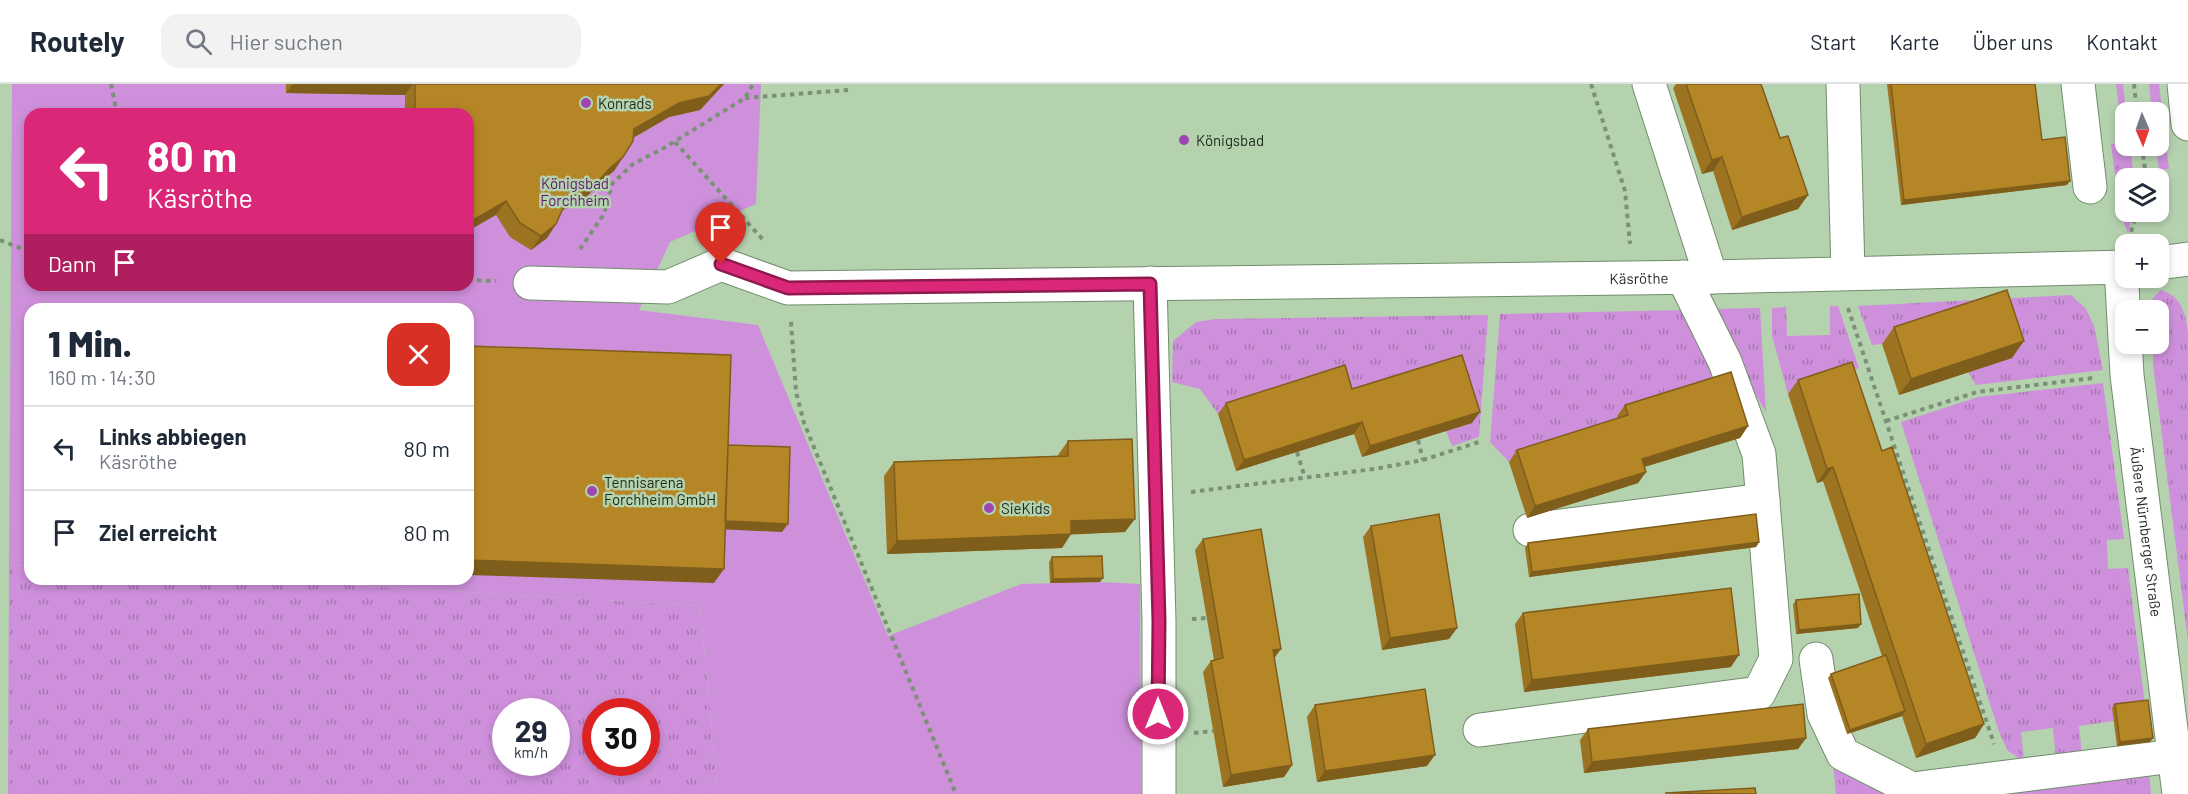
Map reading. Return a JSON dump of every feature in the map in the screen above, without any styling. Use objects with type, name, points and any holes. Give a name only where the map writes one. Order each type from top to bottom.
[{"type":"street","points":[[1480,730],[1759,693],[1776,659],[1759,454],[1697,277],[1649,84]]},
{"type":"street","points":[[1843,84],[1848,273]]},
{"type":"street","points":[[2078,84],[2090,188]]},
{"type":"street","points":[[2184,84],[2188,124]]},
{"type":"street","points":[[2169,262],[2188,259]]},
{"type":"street","name":"Käsröthe","points":[[543,283],[668,287],[721,264],[788,288],[1697,277],[2115,267]]},
{"type":"street","points":[[1150,284],[1159,621],[1159,794]]},
{"type":"street","name":"Äußere Nürnberger Straße","points":[[2124,288],[2127,375],[2179,794]]},
{"type":"street","points":[[1530,530],[1763,500]]},
{"type":"street","points":[[1816,659],[1824,714],[1844,754],[1912,789],[2174,756]]},
{"type":"path","points":[[111,84],[116,108]]},
{"type":"path","points":[[745,98],[753,84]]},
{"type":"path","points":[[1591,84],[1626,191],[1632,278]]},
{"type":"path","points":[[2134,84],[2137,102]]},
{"type":"path","points":[[543,283],[604,214],[612,184],[633,164],[745,98],[848,90]]},
{"type":"path","points":[[675,141],[786,264],[795,392],[804,423],[956,794]]},
{"type":"path","points":[[2130,234],[2134,222]]},
{"type":"path","points":[[0,240],[24,250]]},
{"type":"path","points":[[1848,273],[1847,303],[2004,777]]},
{"type":"path","points":[[1886,421],[1977,392],[2127,375]]},
{"type":"path","points":[[1418,440],[1423,460]]},
{"type":"path","points":[[1156,495],[1374,470],[1423,460],[1482,441]]},
{"type":"path","points":[[1297,452],[1305,478]]},
{"type":"green space","name":"Königsbad Forchheim","points":[[12,84],[761,84],[756,204],[670,242],[639,310],[758,325],[888,636],[1021,584],[1100,582],[1140,584],[1141,794],[718,794],[700,606],[349,585],[474,585],[474,303],[24,303],[24,566],[9,565]]},
{"type":"green space","points":[[2116,84],[2123,84],[2125,102],[2118,102]]},
{"type":"green space","points":[[2149,84],[2159,84],[2161,102],[2151,102]]},
{"type":"green space","points":[[2115,143],[2115,156],[2131,156],[2133,168],[2115,168],[2115,174],[2111,144]]},
{"type":"green space","points":[[2157,156],[2167,156],[2169,168],[2159,168]]},
{"type":"green space","points":[[2124,222],[2131,222],[2128,234]]},
{"type":"green space","points":[[2161,290],[2173,296],[2181,306],[2188,333],[2188,641],[2153,365],[2153,354],[2169,354],[2169,300],[2152,299]]},
{"type":"green space","points":[[2071,295],[2086,309],[2094,326],[2103,370],[1976,385],[1968,372],[2012,358],[1882,344],[1872,345],[1858,306]]},
{"type":"green space","points":[[1830,306],[1838,306],[1859,368],[1788,394],[1772,336],[1772,308],[1786,307],[1787,336],[1830,335]]},
{"type":"green space","points":[[1760,308],[1766,412],[1704,309]]},
{"type":"green space","points":[[1684,310],[1723,383],[1617,417],[1620,427],[1509,462],[1490,442],[1500,314]]},
{"type":"green space","points":[[1488,315],[1479,437],[1452,446],[1446,431],[1471,423],[1344,401],[1218,414],[1200,389],[1172,382],[1173,341],[1196,322],[1216,319]]},
{"type":"green space","points":[[2103,383],[2124,539],[2107,540],[2108,569],[2128,568],[2145,705],[2112,708],[2114,721],[2079,726],[2082,756],[2056,759],[2053,728],[2021,732],[2024,762],[2007,750],[1998,729],[1901,422],[1978,397]]},
{"type":"green space","points":[[9,565],[24,566],[24,585],[349,585],[700,606],[718,794],[8,794]]},
{"type":"green space","points":[[1833,763],[1887,794],[1836,794]]},
{"type":"green space","points":[[2149,772],[2151,794],[1964,794]]},
{"type":"building","points":[[415,84],[721,84],[709,96],[679,103],[634,129],[633,141],[623,157],[591,189],[567,199],[556,224],[541,236],[520,223],[506,201],[474,220],[474,108],[415,108]]},
{"type":"building","points":[[1686,84],[1761,84],[1780,138],[1788,136],[1808,195],[1742,217],[1722,157],[1712,160]]},
{"type":"building","points":[[1891,84],[2035,84],[2042,140],[2065,137],[2070,181],[1904,200]]},
{"type":"building","points":[[2007,290],[2024,341],[1911,379],[1894,327]]},
{"type":"building","name":"Tennisarena Forchheim GmbH","points":[[474,346],[731,355],[724,569],[474,560]]},
{"type":"building","points":[[1462,355],[1480,412],[1370,446],[1362,422],[1244,460],[1226,403],[1345,365],[1352,389]]},
{"type":"building","points":[[1852,362],[1882,451],[1892,447],[1984,724],[1926,744],[1833,467],[1827,469],[1798,380]]},
{"type":"building","points":[[1731,372],[1748,426],[1642,459],[1646,472],[1535,506],[1517,450],[1628,415],[1625,405]]},
{"type":"building","points":[[1132,439],[1135,519],[1071,521],[1071,534],[897,541],[894,462],[1068,456],[1068,441]]},
{"type":"building","points":[[728,445],[790,447],[788,524],[725,521]]},
{"type":"building","points":[[1439,514],[1457,628],[1390,638],[1371,526]]},
{"type":"building","points":[[1756,514],[1759,542],[1532,572],[1528,543]]},
{"type":"building","points":[[1261,529],[1281,649],[1273,650],[1292,765],[1231,775],[1211,661],[1223,658],[1203,539]]},
{"type":"building","points":[[1102,556],[1103,578],[1053,579],[1052,557]]},
{"type":"building","points":[[1731,588],[1739,655],[1532,680],[1523,613]]},
{"type":"building","points":[[1859,594],[1861,624],[1799,630],[1796,600]]},
{"type":"building","points":[[1886,655],[1905,711],[1850,730],[1831,674]]},
{"type":"building","points":[[1425,689],[1435,755],[1325,771],[1315,705]]},
{"type":"building","points":[[2148,700],[2153,738],[2120,742],[2115,704]]},
{"type":"building","points":[[1803,704],[1806,738],[1592,762],[1588,729]]},
{"type":"building","points":[[1755,788],[1756,794],[1665,793]]},
{"type":"place","name":"Konrads","points":[[586,103]]},
{"type":"place","name":"Königsbad","points":[[1184,140]]},
{"type":"place","name":"Tennisarena Forchheim GmbH","points":[[592,491]]},
{"type":"place","name":"SieKids","points":[[989,508]]},
{"type":"route","points":[[721,264],[788,288],[1150,284],[1159,621],[1158,714]]}]
